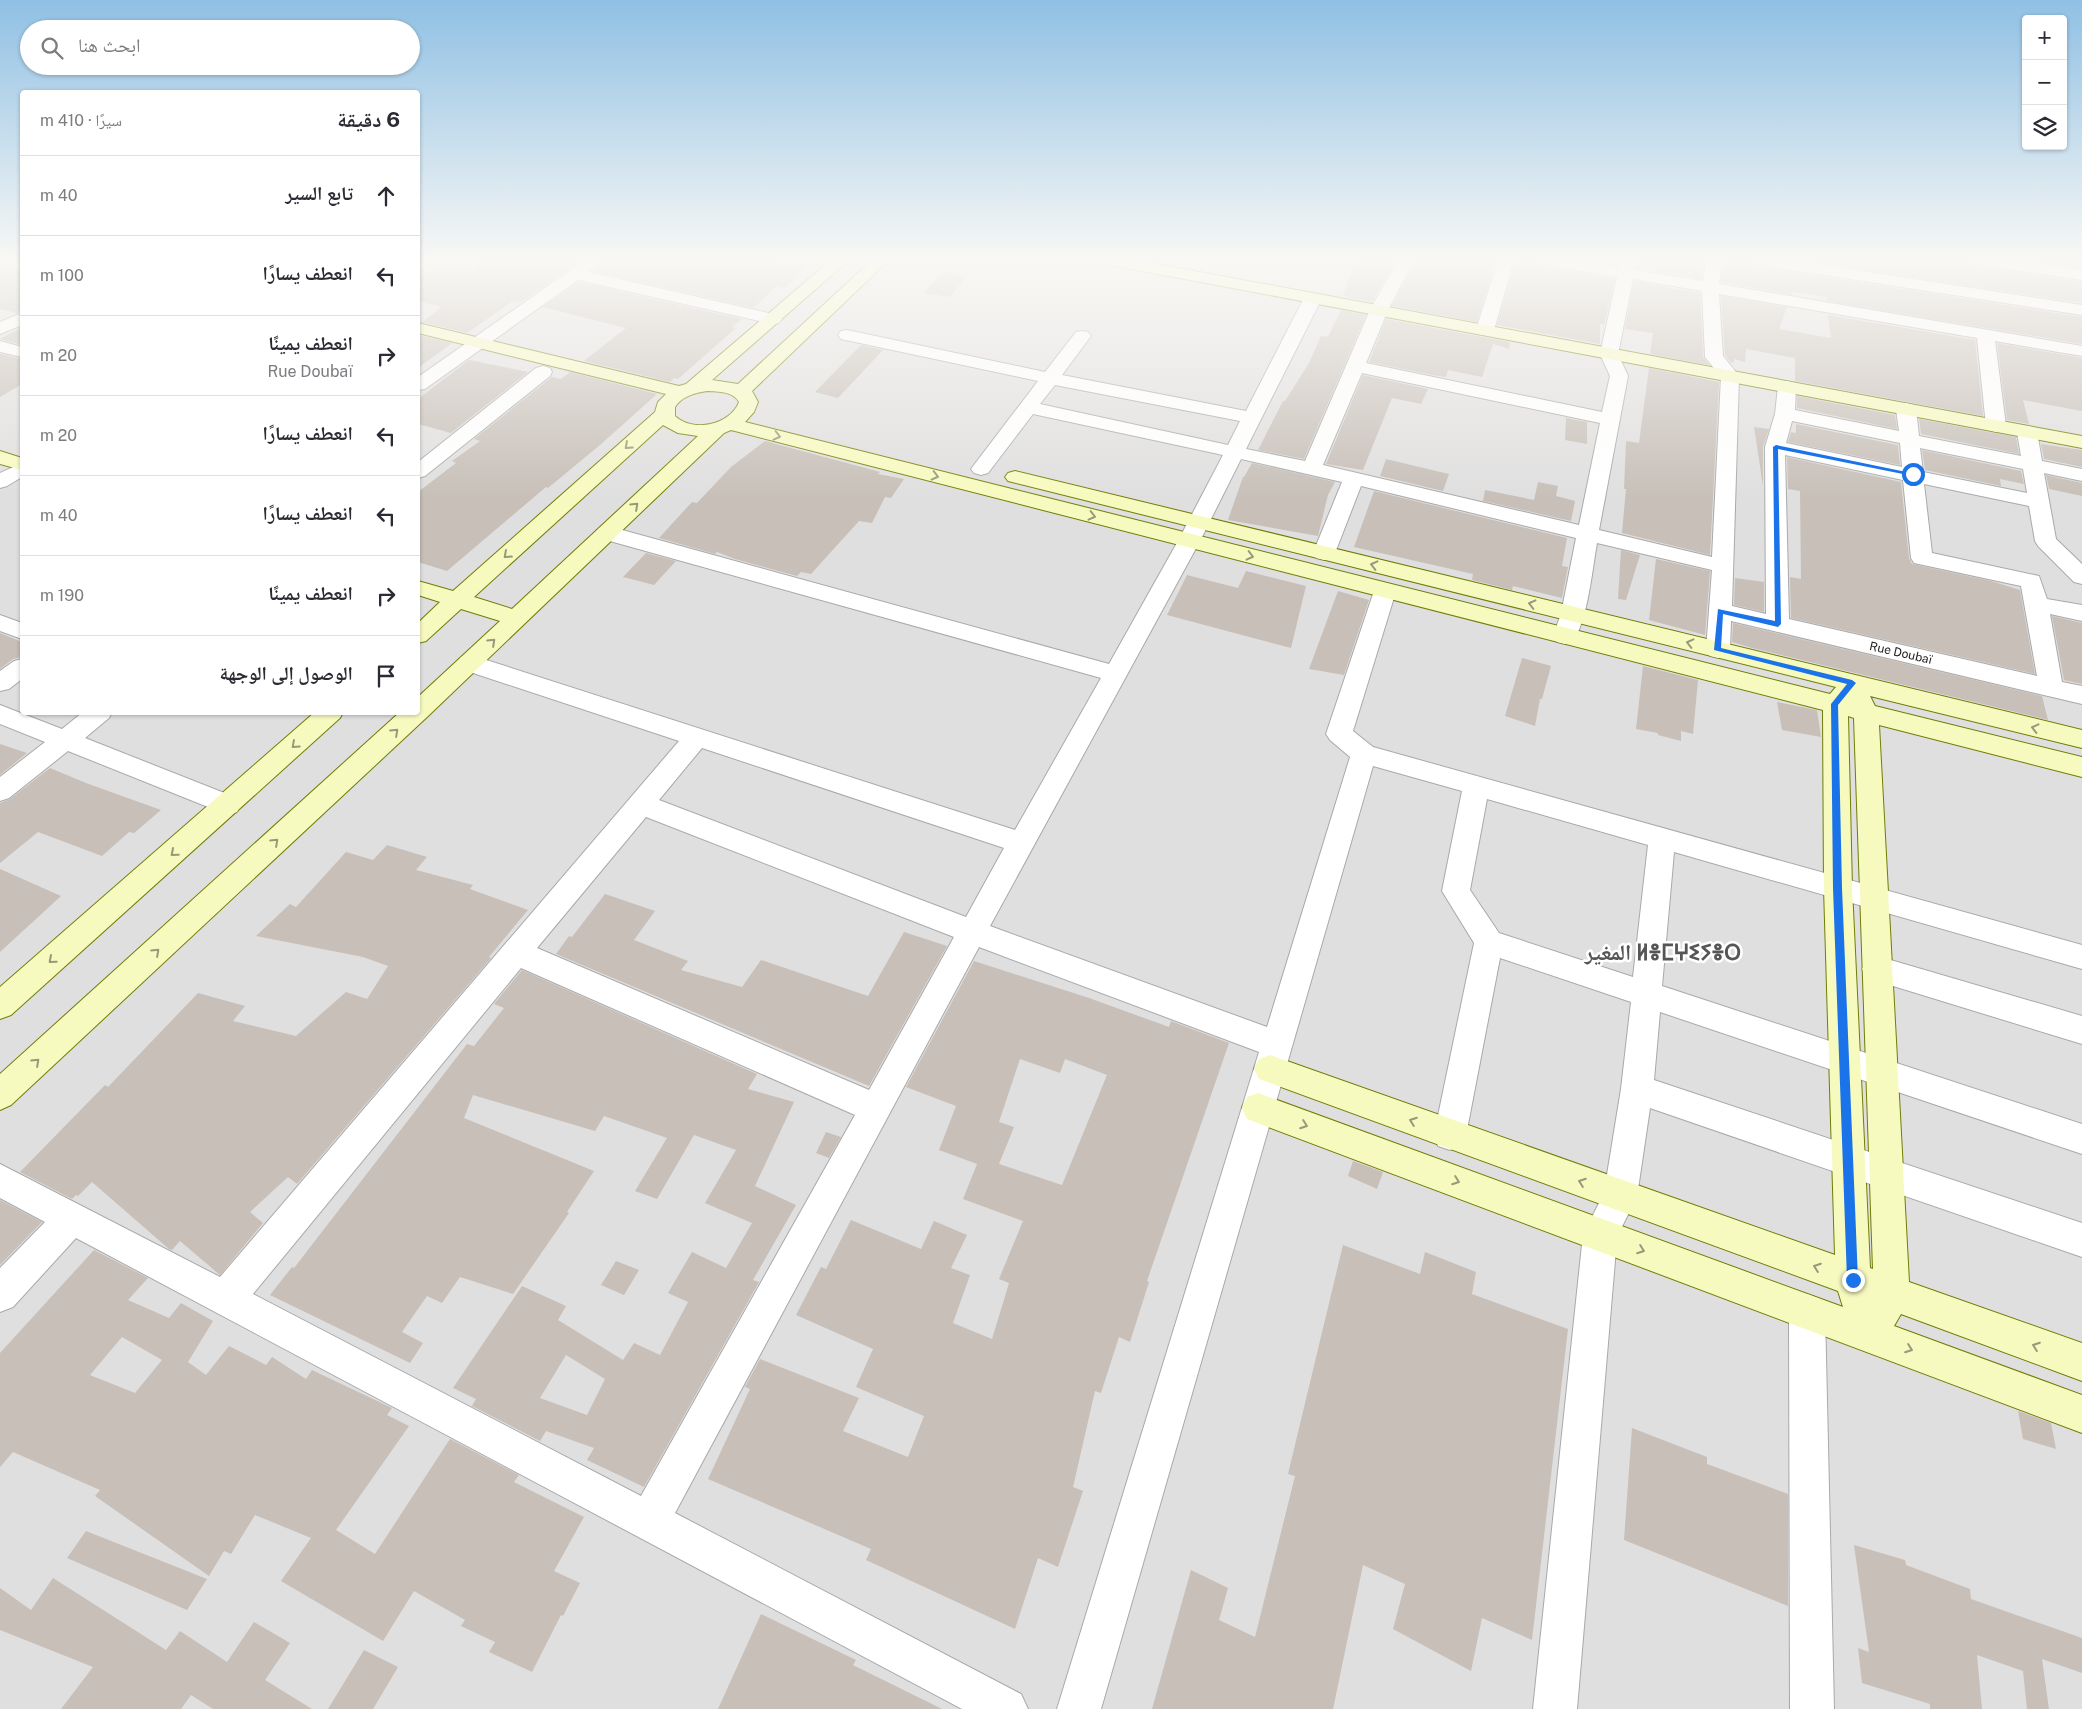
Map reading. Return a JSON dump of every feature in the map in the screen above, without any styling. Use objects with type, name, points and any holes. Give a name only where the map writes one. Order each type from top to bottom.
[{"type":"street","points":[[429,340],[687,390],[720,385],[734,414],[1193,531],[1324,553],[1718,650],[1844,694],[1866,712],[2082,767]]},
{"type":"street","points":[[451,340],[543,372],[664,410]]},
{"type":"street","points":[[420,384],[482,340]]},
{"type":"street","points":[[420,633],[664,410],[671,398],[687,390],[748,340]]},
{"type":"street","points":[[420,709],[734,414],[805,340]]},
{"type":"street","points":[[869,340],[1049,378],[1253,418]]},
{"type":"street","points":[[981,469],[1079,340]]},
{"type":"street","points":[[649,1521],[1193,531],[1292,340]]},
{"type":"street","points":[[1312,468],[1367,340]]},
{"type":"street","points":[[1535,340],[2082,442]]},
{"type":"street","points":[[1565,636],[1572,614],[1619,376],[1609,354],[1612,340]]},
{"type":"street","points":[[1713,340],[1714,357],[1730,376],[1718,650]]},
{"type":"street","points":[[1986,340],[1996,426]]},
{"type":"street","points":[[0,346],[20,351]]},
{"type":"street","points":[[1356,366],[1610,419]]},
{"type":"street","points":[[420,470],[543,372]]},
{"type":"street","points":[[1778,624],[1776,447],[1785,414],[1787,387]]},
{"type":"street","points":[[1028,407],[1235,453],[1312,468],[1588,532],[1723,566]]},
{"type":"street","points":[[1906,409],[1922,558],[2031,581],[2037,604],[2050,688]]},
{"type":"street","points":[[664,410],[668,421],[688,430],[734,414],[981,469],[1385,590],[1565,636],[1844,694],[2082,739]]},
{"type":"street","points":[[1785,414],[2082,475]]},
{"type":"street","points":[[2027,432],[2046,541],[2082,577]]},
{"type":"street","points":[[1776,447],[1913,474],[2039,502]]},
{"type":"street","points":[[0,457],[20,463]]},
{"type":"street","points":[[0,482],[20,470]]},
{"type":"street","points":[[1324,553],[1354,478]]},
{"type":"street","points":[[607,533],[1115,674]]},
{"type":"street","points":[[420,589],[517,618]]},
{"type":"street","points":[[1385,590],[1339,734],[1364,754],[2082,957]]},
{"type":"street","points":[[2037,604],[2082,614]]},
{"type":"street","name":"Rue Doubaï","points":[[1720,611],[2082,695]]},
{"type":"street","points":[[0,623],[20,630]]},
{"type":"street","points":[[469,663],[1021,843]]},
{"type":"street","points":[[0,684],[20,669]]},
{"type":"street","points":[[1844,694],[1838,888],[1844,1059],[1853,1280],[1869,1334]]},
{"type":"street","points":[[1866,712],[1892,1294],[1869,1334]]},
{"type":"street","points":[[0,714],[228,805]]},
{"type":"street","points":[[0,790],[96,715]]},
{"type":"street","points":[[0,1006],[329,715]]},
{"type":"street","points":[[0,1095],[414,715]]},
{"type":"street","points":[[225,1298],[696,738]]},
{"type":"street","points":[[1079,1709],[1364,754]]},
{"type":"street","points":[[1476,786],[1456,891],[1489,942],[2082,1140]]},
{"type":"street","points":[[641,804],[972,932],[1273,1057],[1450,1134],[2082,1362]]},
{"type":"street","points":[[1555,1709],[1600,1235],[1620,1196],[1637,1089],[1662,839]]},
{"type":"street","points":[[1450,1134],[1489,942]]},
{"type":"street","points":[[516,952],[875,1108]]},
{"type":"street","points":[[1877,969],[2082,1030]]},
{"type":"street","points":[[1637,1089],[2082,1240]]},
{"type":"street","points":[[1258,1108],[2082,1414]]},
{"type":"street","points":[[0,1180],[1006,1709]]},
{"type":"street","points":[[0,1294],[72,1218]]},
{"type":"street","points":[[1808,1312],[1812,1709]]},
{"type":"shaded area","points":[[0,340],[20,340],[20,715],[420,715],[420,340],[2082,340],[2082,1709],[0,1709]]},
{"type":"building","points":[[3,340],[20,340],[20,344]]},
{"type":"building","points":[[420,340],[438,340],[452,343],[420,367]]},
{"type":"building","points":[[611,340],[723,340],[678,379],[674,378],[670,382],[584,361]]},
{"type":"building","points":[[1319,340],[1355,340],[1304,459],[1258,450],[1283,401],[1285,401],[1309,363]]},
{"type":"building","points":[[1378,340],[1498,340],[1510,342],[1509,349],[1493,344],[1482,377],[1448,370],[1446,377],[1369,362]]},
{"type":"building","points":[[1577,340],[1600,340],[1600,344]]},
{"type":"building","points":[[1652,340],[1702,340],[1703,357],[1709,365],[1650,354]]},
{"type":"building","points":[[1724,340],[1975,340],[1983,416],[1795,381],[1795,358],[1746,349],[1745,362],[1734,359],[1734,362],[1731,363],[1725,355]]},
{"type":"building","points":[[2057,340],[2082,340],[2082,344]]},
{"type":"building","points":[[1997,343],[2082,358],[2082,411],[2023,400],[2029,424],[2007,420]]},
{"type":"building","points":[[861,345],[883,350],[838,398],[815,392]]},
{"type":"building","points":[[0,354],[20,359],[20,385],[0,397]]},
{"type":"building","points":[[469,360],[528,372],[451,433],[420,425],[420,397]]},
{"type":"building","points":[[1649,368],[1719,382],[1710,555],[1622,533],[1626,489],[1624,489],[1626,441],[1639,443]]},
{"type":"building","points":[[570,372],[657,394],[600,445],[548,488],[546,487],[447,571],[420,563],[420,490],[456,463],[452,461],[480,441],[474,439],[552,377],[561,379]]},
{"type":"building","points":[[1363,375],[1428,389],[1421,404],[1392,398],[1363,470],[1326,464]]},
{"type":"building","points":[[1797,396],[1895,415],[1897,429],[1797,408]]},
{"type":"building","points":[[1566,418],[1587,422],[1587,444],[1565,440]]},
{"type":"building","points":[[1919,419],[2016,437],[2019,454],[1921,434]]},
{"type":"building","points":[[1796,424],[1898,445],[1900,465],[1788,442],[1791,432],[1796,433]]},
{"type":"building","points":[[1754,427],[1769,429],[1763,447],[1763,486]]},
{"type":"building","points":[[765,441],[880,472],[878,474],[904,479],[891,498],[885,497],[872,523],[859,521],[811,574],[801,572],[797,576],[735,559],[717,552],[715,554],[659,538],[692,502],[697,503],[731,467]]},
{"type":"building","points":[[2041,444],[2082,450],[2082,467],[2044,459]]},
{"type":"building","points":[[1922,450],[2021,471],[2024,484],[2000,479],[2001,486],[1925,470]]},
{"type":"building","points":[[1787,457],[1901,482],[1909,558],[1912,564],[1991,581],[2020,590],[2035,674],[1791,618],[1790,577],[1801,579],[1800,491],[1788,489]]},
{"type":"building","points":[[1386,459],[1449,474],[1443,491],[1380,476]]},
{"type":"building","points":[[1252,463],[1335,482],[1328,495],[1318,536],[1228,520],[1243,477]]},
{"type":"building","points":[[2046,475],[2082,483],[2082,496],[2049,489]]},
{"type":"building","points":[[1538,482],[1558,486],[1556,496],[1575,501],[1571,521],[1483,501],[1485,490],[1534,500]]},
{"type":"building","points":[[1374,491],[1567,538],[1562,566],[1568,567],[1562,598],[1513,586],[1512,590],[1472,580],[1473,574],[1354,547]]},
{"type":"building","points":[[1621,550],[1640,555],[1626,600],[1618,599]]},
{"type":"building","points":[[646,553],[676,561],[654,585],[623,577]]},
{"type":"building","points":[[1656,559],[1710,571],[1705,635],[1649,620]]},
{"type":"building","points":[[1246,571],[1306,586],[1291,648],[1167,615],[1187,575],[1238,588]]},
{"type":"building","points":[[1735,578],[1764,582],[1764,612],[1734,605]]},
{"type":"building","points":[[1338,591],[1369,600],[1344,675],[1309,669]]},
{"type":"building","points":[[2052,616],[2082,623],[2082,684],[2064,680]]},
{"type":"building","points":[[1733,623],[2042,696],[2048,720],[1732,642]]},
{"type":"building","points":[[0,633],[20,641],[20,657],[13,659],[0,669]]},
{"type":"building","points":[[1522,658],[1551,666],[1542,699],[1540,699],[1535,726],[1505,716]]},
{"type":"building","points":[[1643,666],[1698,680],[1693,734],[1681,731],[1681,741],[1658,735],[1658,733],[1636,729]]},
{"type":"building","points":[[1777,702],[1817,710],[1821,737],[1782,730]]},
{"type":"building","points":[[0,744],[27,753],[0,775]]},
{"type":"building","points":[[50,768],[161,810],[134,833],[129,832],[102,856],[38,832],[0,863],[0,803],[10,799]]},
{"type":"building","points":[[387,845],[427,857],[416,870],[473,885],[470,889],[528,910],[489,957],[491,958],[297,1184],[288,1177],[250,1212],[263,1223],[220,1275],[180,1241],[172,1250],[169,1249],[92,1182],[78,1196],[76,1195],[72,1199],[20,1172],[105,1085],[108,1087],[198,993],[245,1006],[233,1021],[296,1036],[346,992],[367,999],[388,966],[363,957],[256,936],[290,904],[296,907],[346,852],[373,860]]},
{"type":"building","points":[[0,869],[61,896],[0,952]]},
{"type":"building","points":[[605,894],[655,911],[634,940],[688,961],[681,970],[742,987],[761,960],[868,996],[904,932],[947,946],[869,1086],[556,954],[569,936],[572,937]]},
{"type":"building","points":[[974,961],[1089,998],[1169,1027],[1171,1021],[1229,1043],[1147,1281],[1149,1282],[1130,1342],[1119,1337],[1101,1393],[1095,1391],[1073,1487],[1083,1491],[1058,1567],[1038,1558],[1015,1629],[866,1560],[871,1549],[708,1479],[750,1389],[745,1387],[760,1359],[859,1398],[843,1431],[908,1457],[924,1416],[856,1387],[873,1349],[796,1315],[821,1267],[826,1269],[851,1220],[921,1249],[934,1221],[967,1235],[951,1268],[970,1275],[953,1323],[992,1339],[1009,1283],[999,1279],[1023,1221],[963,1199],[977,1164],[939,1150],[956,1106],[906,1087]],"holes":[[[1020,1059],[1060,1073],[1065,1059],[1107,1075],[1062,1185],[999,1164],[1014,1127],[999,1122]]]},
{"type":"building","points":[[522,970],[757,1074],[748,1089],[794,1102],[755,1186],[796,1205],[753,1280],[759,1282],[644,1487],[587,1460],[594,1448],[546,1431],[540,1441],[472,1406],[476,1399],[453,1388],[522,1286],[566,1306],[558,1320],[623,1360],[634,1343],[660,1355],[688,1302],[668,1293],[692,1252],[726,1268],[752,1223],[705,1203],[736,1150],[694,1135],[657,1199],[635,1191],[667,1138],[604,1116],[595,1131],[473,1095],[464,1118],[594,1171],[567,1212],[569,1213],[513,1294],[460,1277],[442,1303],[427,1296],[402,1332],[423,1343],[410,1363],[270,1295],[292,1267],[294,1268],[467,1044],[474,1046],[504,1008],[494,1004]],"holes":[[[566,1355],[605,1379],[587,1415],[540,1398]]]},
{"type":"building","points":[[826,1132],[841,1137],[829,1158],[816,1153]]},
{"type":"building","points":[[1353,1161],[1383,1172],[1377,1189],[1348,1176]]},
{"type":"building","points":[[0,1200],[42,1222],[0,1265]]},
{"type":"building","points":[[1343,1245],[1420,1274],[1425,1252],[1476,1272],[1472,1294],[1568,1329],[1532,1640],[1482,1618],[1471,1671],[1393,1629],[1405,1584],[1363,1565],[1333,1709],[1152,1709],[1191,1570],[1228,1588],[1219,1620],[1255,1637],[1295,1476],[1288,1474]]},
{"type":"building","points":[[94,1250],[148,1278],[128,1300],[169,1318],[181,1303],[213,1321],[188,1362],[206,1375],[229,1346],[266,1365],[272,1357],[306,1379],[312,1370],[392,1408],[387,1415],[409,1426],[336,1530],[375,1554],[450,1439],[519,1475],[514,1482],[584,1517],[554,1571],[580,1583],[563,1616],[561,1615],[532,1672],[489,1652],[495,1642],[461,1626],[465,1620],[414,1591],[383,1641],[281,1581],[311,1538],[255,1515],[231,1554],[224,1551],[209,1576],[95,1496],[100,1490],[13,1452],[0,1467],[0,1353]],"holes":[[[122,1337],[162,1360],[135,1393],[90,1375]]]},
{"type":"building","points":[[616,1261],[639,1270],[624,1295],[601,1285]]},
{"type":"building","points":[[2018,1411],[2051,1423],[2056,1449],[2023,1439]]},
{"type":"building","points":[[1632,1428],[1707,1457],[1707,1464],[1788,1494],[1788,1606],[1624,1540]]},
{"type":"building","points":[[86,1531],[207,1579],[187,1610],[67,1558]]},
{"type":"building","points":[[1854,1545],[1905,1560],[1906,1565],[1970,1589],[1971,1599],[2082,1638],[2082,1673],[2042,1659],[2049,1709],[2027,1709],[2023,1671],[1977,1655],[1982,1709],[1930,1709],[1930,1704],[1862,1683],[1858,1648],[1869,1652]]},
{"type":"building","points":[[53,1578],[166,1650],[180,1631],[227,1662],[254,1622],[290,1643],[265,1680],[312,1709],[213,1709],[191,1695],[181,1709],[61,1709],[93,1667],[0,1630],[0,1588],[31,1610]]},
{"type":"building","points":[[761,1614],[856,1660],[853,1665],[942,1709],[718,1709]]},
{"type":"building","points":[[364,1650],[398,1667],[373,1709],[328,1709]]},
{"type":"district","name":"المغير ⵍⴻⵎⵖⵉⵢⴻⵔ","points":[[1663,952]]},
{"type":"route","points":[[1853,1280],[1838,888],[1835,704],[1852,683],[1718,650],[1720,611],[1778,624],[1776,447],[1913,474]]}]
